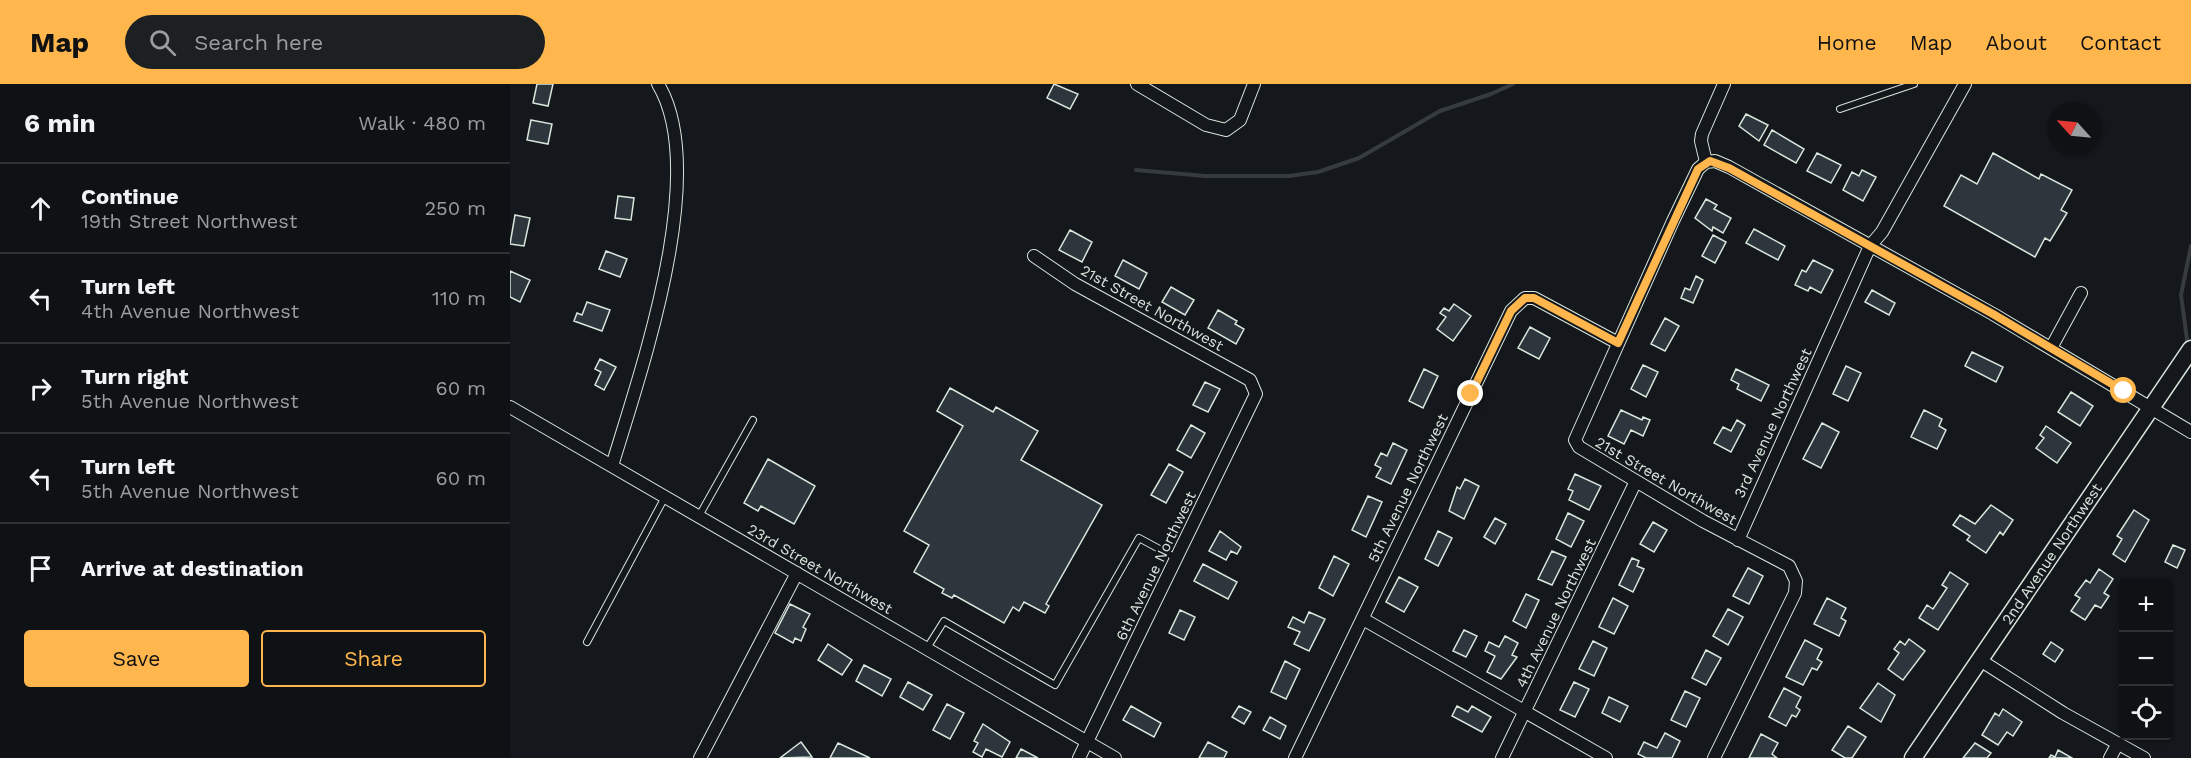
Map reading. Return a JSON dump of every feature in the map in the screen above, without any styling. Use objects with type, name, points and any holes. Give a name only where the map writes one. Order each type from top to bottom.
[{"type":"main road","name":"2nd Avenue Northwest","points":[[1913,758],[2191,349]]},
{"type":"street","points":[[612,466],[650,336],[673,219],[676,181],[675,135],[668,107],[658,84]]},
{"type":"street","points":[[1137,84],[1206,125],[1226,130],[1240,120],[1254,84]]},
{"type":"street","points":[[1706,162],[1702,134],[1724,84]]},
{"type":"street","name":"3rd Avenue Northwest","points":[[1738,540],[1870,246],[1882,232],[1961,85]]},
{"type":"street","points":[[1618,343],[1698,169],[1706,162],[1715,161],[1993,314],[2191,432]]},
{"type":"street","name":"21st Street Northwest","points":[[1034,256],[1075,284],[1250,380],[1255,386]]},
{"type":"street","points":[[2050,348],[2081,293]]},
{"type":"street","name":"5th Avenue Northwest","points":[[1295,758],[1402,533],[1517,304],[1525,298],[1534,298],[1618,343]]},
{"type":"street","name":"21st Street Northwest","points":[[1618,343],[1576,435],[1578,447],[1738,540]]},
{"type":"street","name":"6th Avenue Northwest","points":[[1079,758],[1256,394],[1255,386]]},
{"type":"street","name":"23rd Street Northwest","points":[[510,407],[1115,758]]},
{"type":"street","name":"4th Avenue Northwest","points":[[1502,758],[1636,481]]},
{"type":"street","points":[[1714,758],[1796,587],[1795,576],[1789,566],[1738,540]]},
{"type":"street","points":[[700,758],[796,573]]},
{"type":"street","points":[[1363,619],[1606,758]]},
{"type":"street","points":[[1980,660],[2044,702],[2144,758]]},
{"type":"street","points":[[2110,758],[2118,743]]},
{"type":"lane","points":[[1840,109],[1914,84]]},
{"type":"lane","points":[[699,516],[753,420]]},
{"type":"lane","points":[[587,642],[666,497]]},
{"type":"lane","points":[[926,649],[944,621],[1055,685],[1139,538],[1176,558]]},
{"type":"building","points":[[537,84],[553,84],[548,106],[533,103]]},
{"type":"building","points":[[1054,84],[1078,94],[1070,109],[1047,98]]},
{"type":"building","points":[[1746,114],[1768,125],[1759,141],[1739,126]]},
{"type":"building","points":[[531,120],[552,124],[548,144],[527,140]]},
{"type":"building","points":[[1772,130],[1804,149],[1796,163],[1764,145]]},
{"type":"building","points":[[1817,153],[1841,165],[1831,183],[1807,171]]},
{"type":"building","points":[[1993,153],[2039,179],[2041,174],[2072,190],[2061,210],[2067,213],[2050,241],[2045,238],[2035,257],[1944,206],[1961,175],[1977,184]]},
{"type":"building","points":[[1862,170],[1876,177],[1863,201],[1843,190],[1852,172],[1859,176]]},
{"type":"building","points":[[618,196],[634,198],[631,220],[615,218]]},
{"type":"building","points":[[1706,199],[1717,205],[1714,209],[1731,218],[1723,233],[1713,227],[1712,231],[1695,218]]},
{"type":"building","points":[[515,215],[530,218],[524,246],[510,244]]},
{"type":"building","points":[[1754,229],[1785,246],[1778,260],[1746,243]]},
{"type":"building","points":[[1070,230],[1092,242],[1082,262],[1059,250]]},
{"type":"building","points":[[1713,235],[1726,242],[1715,263],[1702,256]]},
{"type":"building","points":[[606,251],[627,259],[620,277],[599,269]]},
{"type":"building","points":[[1123,260],[1147,273],[1139,289],[1115,276]]},
{"type":"building","points":[[1813,260],[1833,270],[1821,293],[1810,287],[1808,291],[1795,285],[1802,270],[1806,272]]},
{"type":"building","points":[[510,271],[530,280],[520,302],[510,297]]},
{"type":"building","points":[[1696,276],[1703,280],[1693,303],[1681,298],[1685,288],[1690,290]]},
{"type":"building","points":[[1171,287],[1194,300],[1185,315],[1162,302]]},
{"type":"building","points":[[1872,290],[1895,303],[1889,315],[1865,302]]},
{"type":"building","points":[[587,302],[610,310],[602,331],[574,321],[577,313],[582,315]]},
{"type":"building","points":[[1454,304],[1471,316],[1453,341],[1437,329],[1446,317],[1440,313],[1444,308],[1449,311]]},
{"type":"building","points":[[1218,310],[1237,321],[1235,324],[1244,329],[1236,344],[1208,328]]},
{"type":"building","points":[[1665,318],[1679,326],[1665,351],[1651,344]]},
{"type":"building","points":[[1530,327],[1550,338],[1539,359],[1518,348]]},
{"type":"building","points":[[1972,352],[2003,367],[1996,382],[1965,366]]},
{"type":"building","points":[[600,359],[616,367],[604,390],[595,385],[601,372],[595,369]]},
{"type":"building","points":[[1643,365],[1658,372],[1646,397],[1631,389]]},
{"type":"building","points":[[1846,366],[1861,373],[1848,401],[1833,394]]},
{"type":"building","points":[[1424,369],[1438,376],[1423,408],[1409,401]]},
{"type":"building","points":[[1736,369],[1769,385],[1761,401],[1737,389],[1739,384],[1731,380]]},
{"type":"building","points":[[1205,382],[1220,389],[1208,412],[1193,405]]},
{"type":"building","points":[[950,388],[993,412],[996,407],[1038,431],[1021,460],[1102,505],[1046,604],[1049,606],[1045,613],[1024,602],[1019,611],[1013,607],[1004,623],[954,595],[952,598],[942,593],[944,589],[914,572],[929,545],[904,531],[963,426],[937,411]]},
{"type":"building","points":[[2071,392],[2093,406],[2080,426],[2058,412]]},
{"type":"building","points":[[1621,410],[1642,420],[1643,417],[1650,420],[1643,436],[1631,430],[1624,444],[1608,436]]},
{"type":"building","points":[[1924,410],[1942,419],[1939,426],[1946,430],[1937,449],[1911,437]]},
{"type":"building","points":[[1737,420],[1745,425],[1731,452],[1714,443],[1723,427],[1731,431]]},
{"type":"building","points":[[1822,423],[1839,432],[1821,468],[1803,459]]},
{"type":"building","points":[[1191,425],[1205,433],[1191,458],[1177,450]]},
{"type":"building","points":[[2046,426],[2071,443],[2057,463],[2036,448],[2044,438],[2040,435]]},
{"type":"building","points":[[1393,443],[1407,450],[1391,484],[1376,477],[1381,468],[1375,465],[1381,453],[1387,456]]},
{"type":"building","points":[[768,459],[815,486],[794,524],[761,506],[758,511],[744,503]]},
{"type":"building","points":[[1169,464],[1183,472],[1166,503],[1151,495]]},
{"type":"building","points":[[1575,474],[1601,486],[1589,510],[1569,500],[1573,491],[1568,489]]},
{"type":"building","points":[[1465,479],[1479,486],[1464,519],[1449,511],[1457,487],[1460,489]]},
{"type":"building","points":[[1368,496],[1382,502],[1366,537],[1352,530]]},
{"type":"building","points":[[1991,505],[2013,520],[2003,535],[2000,532],[1986,553],[1967,540],[1970,536],[1953,525],[1960,515],[1975,524]]},
{"type":"building","points":[[2134,510],[2149,520],[2125,562],[2113,554],[2122,539],[2117,536]]},
{"type":"building","points":[[1568,513],[1584,521],[1571,547],[1556,539]]},
{"type":"building","points":[[1495,518],[1506,524],[1495,544],[1484,537]]},
{"type":"building","points":[[1653,522],[1667,530],[1654,552],[1640,544]]},
{"type":"building","points":[[1220,531],[1241,547],[1237,554],[1231,551],[1226,560],[1209,551]]},
{"type":"building","points":[[1438,531],[1452,538],[1438,566],[1425,559]]},
{"type":"building","points":[[2173,545],[2185,550],[2177,568],[2165,562]]},
{"type":"building","points":[[1552,551],[1566,557],[1552,585],[1538,579]]},
{"type":"building","points":[[1334,556],[1349,564],[1333,596],[1319,588]]},
{"type":"building","points":[[1632,558],[1639,561],[1637,566],[1644,569],[1633,592],[1619,585]]},
{"type":"building","points":[[1203,564],[1237,582],[1228,599],[1194,581]]},
{"type":"building","points":[[1748,568],[1763,576],[1749,604],[1733,596]]},
{"type":"building","points":[[2099,569],[2113,579],[2104,593],[2109,596],[2101,608],[2095,605],[2085,620],[2071,611],[2080,598],[2075,595],[2086,580],[2090,583]]},
{"type":"building","points":[[1950,572],[1968,584],[1938,630],[1919,618],[1927,605],[1933,609],[1947,588],[1942,585]]},
{"type":"building","points":[[1399,577],[1418,587],[1404,612],[1386,602]]},
{"type":"building","points":[[1526,594],[1539,600],[1526,628],[1513,621]]},
{"type":"building","points":[[1613,598],[1628,606],[1614,634],[1599,627]]},
{"type":"building","points":[[1827,598],[1846,608],[1841,618],[1846,621],[1839,636],[1814,624]]},
{"type":"building","points":[[790,604],[810,614],[803,627],[806,629],[801,641],[795,638],[793,643],[775,633]]},
{"type":"building","points":[[1728,609],[1743,617],[1728,645],[1713,636]]},
{"type":"building","points":[[1180,610],[1195,617],[1184,640],[1169,633]]},
{"type":"building","points":[[1309,612],[1325,619],[1309,651],[1294,644],[1300,632],[1288,627],[1293,617],[1304,623]]},
{"type":"building","points":[[1464,630],[1477,636],[1466,657],[1453,651]]},
{"type":"building","points":[[1505,636],[1518,643],[1512,655],[1517,657],[1501,679],[1487,672],[1495,656],[1485,651],[1489,642],[1499,647]]},
{"type":"building","points":[[1909,639],[1925,651],[1903,680],[1888,669],[1899,653],[1894,649],[1900,641],[1905,645]]},
{"type":"building","points":[[1805,640],[1822,649],[1817,659],[1822,662],[1817,670],[1812,668],[1803,685],[1786,677]]},
{"type":"building","points":[[1593,641],[1607,648],[1594,676],[1579,669]]},
{"type":"building","points":[[2051,642],[2063,650],[2055,662],[2043,654]]},
{"type":"building","points":[[828,644],[852,660],[842,675],[818,660]]},
{"type":"building","points":[[1706,650],[1721,658],[1706,685],[1692,678]]},
{"type":"building","points":[[1285,661],[1300,669],[1286,699],[1271,692]]},
{"type":"building","points":[[864,665],[891,679],[882,696],[856,681]]},
{"type":"building","points":[[908,682],[932,695],[923,710],[900,697]]},
{"type":"building","points":[[1574,682],[1589,689],[1575,717],[1560,710]]},
{"type":"building","points":[[1878,683],[1895,695],[1881,722],[1860,708]]},
{"type":"building","points":[[1784,688],[1801,697],[1796,707],[1800,710],[1796,717],[1792,715],[1786,726],[1769,717]]},
{"type":"building","points":[[1685,691],[1700,698],[1686,727],[1671,720]]},
{"type":"building","points":[[1609,697],[1628,706],[1620,722],[1602,713]]},
{"type":"building","points":[[947,704],[964,713],[950,739],[933,730]]},
{"type":"building","points":[[1131,706],[1161,723],[1154,737],[1123,720]]},
{"type":"building","points":[[1239,706],[1251,712],[1244,724],[1232,717]]},
{"type":"building","points":[[1457,706],[1468,712],[1472,706],[1491,717],[1482,732],[1452,716]]},
{"type":"building","points":[[2003,709],[2022,722],[2013,736],[2007,732],[1998,745],[1982,735],[1995,713],[1999,716]]},
{"type":"building","points":[[1270,717],[1286,726],[1280,739],[1263,730]]},
{"type":"building","points":[[983,724],[1010,742],[1002,757],[986,749],[982,757],[973,752],[978,743],[974,741]]},
{"type":"building","points":[[1848,726],[1866,737],[1852,758],[1845,758],[1832,750]]},
{"type":"building","points":[[1665,733],[1680,741],[1672,758],[1646,758],[1638,754],[1644,742],[1657,748]]},
{"type":"building","points":[[1761,734],[1778,743],[1772,754],[1777,758],[1749,758]]},
{"type":"building","points":[[801,742],[812,757],[780,758]]},
{"type":"building","points":[[1208,742],[1227,752],[1224,758],[1199,758]]},
{"type":"building","points":[[838,743],[870,758],[830,758]]},
{"type":"building","points":[[1975,743],[1991,753],[1987,758],[1963,758]]},
{"type":"building","points":[[1021,749],[1038,758],[1016,758]]},
{"type":"building","points":[[2058,750],[2072,758],[2049,758],[2051,755],[2055,757]]},
{"type":"waterway","points":[[1136,170],[1205,176],[1289,176],[1318,172],[1359,158],[1440,111],[1513,84]]},
{"type":"waterway","points":[[2188,347],[2181,295],[2191,246]]},
{"type":"route","points":[[1471,394],[1511,311],[1525,298],[1534,298],[1618,343],[1672,221],[1698,169],[1702,164],[1710,161],[1729,168],[1993,314],[2124,391]]}]
